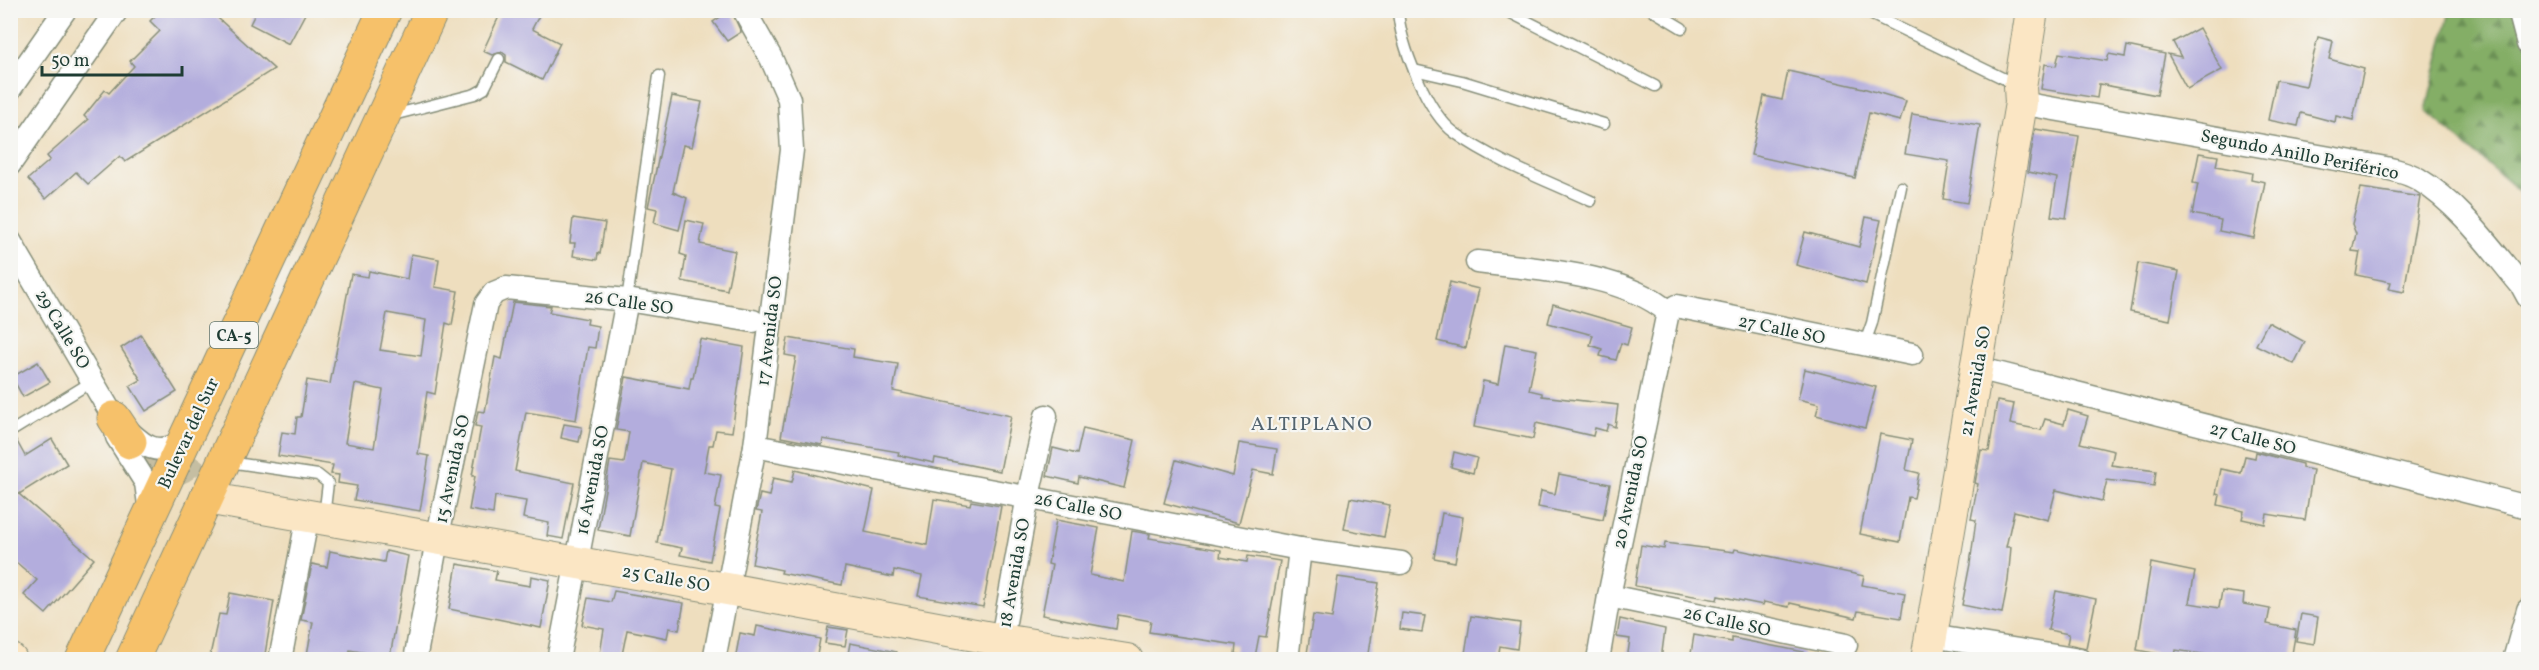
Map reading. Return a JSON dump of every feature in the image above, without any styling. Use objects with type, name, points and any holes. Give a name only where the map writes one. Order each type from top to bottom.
[{"type":"highway","name":"Bulevar del Sur","points":[[82,660],[150,514],[197,433],[385,10]]},
{"type":"highway","name":"CA-5","points":[[132,660],[432,10]]},
{"type":"highway","points":[[197,433],[252,351],[282,311],[303,291]]},
{"type":"street","points":[[10,89],[65,10]]},
{"type":"street","points":[[10,164],[117,10]]},
{"type":"street","name":"17 Avenida SO","points":[[714,660],[755,446],[792,150],[789,99],[771,58],[744,10]]},
{"type":"street","name":"21 Avenida SO","points":[[1929,648],[1977,368],[2032,10]]},
{"type":"street","points":[[2519,12],[2529,44]]},
{"type":"street","name":"Segundo Anillo Periférico","points":[[2020,95],[2364,164],[2416,177],[2446,200],[2464,218],[2529,297]]},
{"type":"street","name":"29 Calle SO","points":[[10,241],[122,430],[157,451],[170,450],[197,433]]},
{"type":"street","points":[[1477,262],[1568,273],[1630,290],[1657,302],[1666,319]]},
{"type":"street","name":"26 Calle SO","points":[[506,288],[627,300],[753,321]]},
{"type":"street","name":"15 Avenida SO","points":[[415,660],[437,540],[486,304],[494,292],[506,288]]},
{"type":"street","name":"16 Avenida SO","points":[[558,660],[627,300]]},
{"type":"street","name":"27 Calle SO","points":[[1666,319],[1676,306],[1912,354]]},
{"type":"street","name":"20 Avenida SO","points":[[1598,660],[1666,319]]},
{"type":"street","name":"27 Calle SO","points":[[1977,368],[2529,507]]},
{"type":"street","name":"18 Avenida SO","points":[[1000,650],[1028,496],[1046,416]]},
{"type":"street","name":"29 Calle SO","points":[[122,430],[117,437],[146,483],[150,496],[150,514]]},
{"type":"street","name":"26 Calle SO","points":[[755,446],[1300,549],[1401,562]]},
{"type":"street","name":"25 Calle SO","points":[[206,498],[728,589],[1000,650],[1127,660]]},
{"type":"street","points":[[280,660],[316,517]]},
{"type":"street","points":[[1287,660],[1300,549]]},
{"type":"street","name":"26 Calle SO","points":[[1609,596],[1846,645]]},
{"type":"street","points":[[2514,660],[2529,610]]},
{"type":"street","points":[[1929,648],[2080,660]]},
{"type":"lane","points":[[1398,10],[1399,30],[1414,70],[1436,113],[1453,132],[1507,162],[1591,201]]},
{"type":"lane","points":[[1505,10],[1655,86]]},
{"type":"lane","points":[[1652,10],[1682,28]]},
{"type":"lane","points":[[1862,10],[2020,95]]},
{"type":"lane","points":[[383,118],[475,94],[484,89],[499,59]]},
{"type":"lane","points":[[1414,70],[1462,81],[1604,124]]},
{"type":"lane","points":[[627,300],[659,76]]},
{"type":"lane","points":[[1854,344],[1867,337],[1872,323],[1901,187]]},
{"type":"lane","points":[[10,432],[93,381]]},
{"type":"lane","points":[[223,461],[318,475],[328,483],[316,517]]},
{"type":"green space","points":[[2450,11],[2528,11],[2528,199],[2426,111]]},
{"type":"building","points":[[161,10],[209,10],[274,69],[125,162],[120,156],[88,184],[76,172],[46,199],[28,179],[50,160],[47,156],[88,120],[84,116],[105,90],[109,93],[134,66],[130,61],[160,31],[150,21]]},
{"type":"building","points":[[257,10],[307,10],[289,44],[250,24]]},
{"type":"building","points":[[502,10],[542,10],[532,29],[560,43],[542,80],[506,62],[506,55],[502,52],[492,55],[483,51]]},
{"type":"building","points":[[731,10],[741,32],[727,41],[713,22]]},
{"type":"building","points":[[2199,28],[2222,70],[2187,89],[2168,54],[2181,57],[2173,42]]},
{"type":"building","points":[[2318,37],[2333,41],[2329,59],[2364,69],[2353,120],[2336,116],[2335,122],[2301,113],[2298,126],[2268,120],[2276,80],[2306,86]]},
{"type":"building","points":[[2127,46],[2165,54],[2157,95],[2099,84],[2097,98],[2041,89],[2045,64],[2056,66],[2059,53],[2107,61],[2109,54],[2125,57]]},
{"type":"building","points":[[1788,71],[1863,88],[1906,101],[1900,121],[1869,113],[1855,178],[1751,155],[1764,96],[1782,100]]},
{"type":"building","points":[[672,96],[702,102],[692,147],[683,145],[673,192],[687,198],[679,230],[654,223],[657,209],[648,207]]},
{"type":"building","points":[[1912,114],[1980,125],[1967,203],[1943,199],[1949,161],[1905,154]]},
{"type":"building","points":[[2035,129],[2079,136],[2066,218],[2051,216],[2057,178],[2028,172]]},
{"type":"building","points":[[2199,153],[2218,156],[2216,166],[2252,173],[2251,179],[2265,182],[2254,238],[2219,231],[2221,220],[2192,214],[2198,184],[2193,183]]},
{"type":"building","points":[[2361,188],[2420,197],[2404,292],[2389,289],[2391,282],[2356,275],[2360,252],[2352,251],[2356,234],[2352,224]]},
{"type":"building","points":[[1866,217],[1881,220],[1866,284],[1796,265],[1805,232],[1859,247]]},
{"type":"building","points":[[573,218],[605,223],[597,260],[573,256],[575,243],[570,243]]},
{"type":"building","points":[[686,220],[704,224],[700,244],[735,251],[727,290],[682,281],[686,256],[680,254]]},
{"type":"building","points":[[411,254],[439,259],[435,287],[458,291],[452,325],[446,323],[435,394],[427,392],[418,454],[429,456],[420,511],[354,500],[357,486],[338,483],[339,475],[331,474],[333,465],[278,456],[282,432],[295,434],[297,417],[301,417],[307,380],[330,384],[351,274],[368,277],[369,271],[407,279]],"holes":[[[387,313],[426,320],[421,356],[380,350]],[[355,384],[383,390],[374,448],[345,443]]]},
{"type":"building","points":[[2138,263],[2179,271],[2170,320],[2130,312]]},
{"type":"building","points":[[1450,282],[1479,289],[1466,348],[1437,341]]},
{"type":"building","points":[[513,302],[551,306],[549,312],[588,319],[587,324],[598,326],[595,348],[588,347],[576,420],[526,412],[515,471],[574,483],[563,539],[547,536],[549,523],[523,518],[526,501],[495,496],[493,514],[469,510],[475,476],[472,476],[481,427],[475,426],[478,411],[485,412],[495,357],[502,359]]},
{"type":"building","points":[[1553,304],[1632,327],[1627,345],[1621,343],[1616,360],[1600,356],[1602,349],[1590,345],[1593,335],[1548,323]]},
{"type":"building","points":[[2268,322],[2305,342],[2294,364],[2256,345]]},
{"type":"building","points":[[141,335],[177,392],[146,411],[130,386],[141,380],[121,348]]},
{"type":"building","points":[[788,338],[854,349],[853,357],[898,364],[893,391],[1011,416],[1000,471],[935,458],[934,463],[898,455],[899,452],[823,439],[822,445],[781,437],[796,357],[785,355]]},
{"type":"building","points":[[700,339],[744,347],[732,432],[716,430],[713,445],[709,445],[704,472],[721,475],[715,508],[720,509],[710,561],[680,555],[682,548],[657,543],[671,469],[643,463],[630,536],[598,530],[610,461],[624,463],[629,432],[616,430],[626,377],[689,389]]},
{"type":"building","points":[[1505,344],[1537,350],[1529,390],[1542,393],[1542,396],[1618,405],[1615,427],[1608,424],[1606,431],[1595,428],[1593,436],[1536,423],[1533,439],[1474,427],[1483,381],[1498,384]]},
{"type":"building","points":[[38,362],[50,382],[23,397],[12,377]]},
{"type":"building","points":[[1805,369],[1876,387],[1865,428],[1816,415],[1819,404],[1798,399]]},
{"type":"building","points":[[1997,401],[2014,404],[2010,424],[2041,430],[2045,419],[2064,424],[2068,410],[2088,416],[2080,443],[2114,451],[2111,465],[2156,471],[2154,486],[2107,480],[2102,501],[2056,490],[2048,520],[2014,511],[2006,547],[2011,547],[2002,613],[1962,605],[1976,520],[1971,519],[1978,484],[1975,483],[1981,450],[1989,451]]},
{"type":"building","points":[[564,424],[582,427],[579,442],[561,438]]},
{"type":"building","points":[[1083,428],[1135,440],[1124,488],[1079,477],[1078,483],[1047,476],[1053,448],[1077,454]]},
{"type":"building","points":[[1880,434],[1912,440],[1906,470],[1919,473],[1914,498],[1908,497],[1900,542],[1860,534]]},
{"type":"building","points":[[15,438],[25,456],[52,439],[67,464],[19,494],[94,559],[46,614],[24,595],[37,580],[10,557],[10,439]]},
{"type":"building","points":[[1239,443],[1277,449],[1273,474],[1253,470],[1239,523],[1164,503],[1176,460],[1233,476]]},
{"type":"building","points":[[1454,452],[1477,458],[1473,473],[1451,467]]},
{"type":"building","points":[[2256,452],[2302,464],[2302,468],[2313,470],[2305,520],[2267,514],[2265,524],[2242,519],[2244,511],[2218,505],[2220,495],[2216,494],[2221,469],[2241,473],[2245,456],[2255,458]]},
{"type":"building","points":[[795,470],[874,490],[865,532],[927,545],[934,499],[970,505],[971,501],[1001,506],[983,607],[918,596],[922,576],[894,570],[893,577],[845,567],[842,585],[781,573],[782,570],[752,564],[762,512],[756,511],[760,494],[769,496],[773,478],[792,482]]},
{"type":"building","points":[[1559,474],[1610,484],[1603,520],[1538,507],[1541,491],[1555,494]]},
{"type":"building","points":[[1350,498],[1390,505],[1384,537],[1344,529]]},
{"type":"building","points":[[1442,513],[1463,517],[1455,562],[1434,558]]},
{"type":"building","points":[[1056,520],[1099,528],[1090,575],[1124,582],[1132,531],[1150,534],[1149,538],[1221,550],[1220,557],[1247,562],[1248,556],[1280,561],[1266,637],[1259,636],[1255,657],[1235,654],[1236,645],[1149,632],[1151,621],[1118,615],[1116,629],[1042,615],[1052,565],[1048,564]]},
{"type":"building","points":[[1665,543],[1734,552],[1735,549],[1864,576],[1862,585],[1905,593],[1901,618],[1858,611],[1856,618],[1790,603],[1789,607],[1764,602],[1763,605],[1718,596],[1717,600],[1635,586],[1641,545],[1664,549]]},
{"type":"building","points":[[330,551],[384,562],[386,551],[408,556],[390,657],[350,650],[348,660],[306,660],[313,622],[301,620],[312,564],[327,567]]},
{"type":"building","points":[[2151,563],[2195,572],[2189,603],[2219,608],[2222,591],[2244,594],[2243,604],[2270,609],[2267,624],[2296,630],[2291,660],[2241,660],[2176,650],[2175,657],[2137,650]]},
{"type":"building","points":[[457,564],[497,571],[495,580],[530,586],[531,576],[550,580],[541,628],[449,609]]},
{"type":"building","points":[[1338,577],[1379,583],[1367,660],[1306,660],[1313,615],[1332,618]]},
{"type":"building","points":[[614,591],[684,603],[679,630],[669,628],[667,638],[627,630],[621,660],[599,660],[604,629],[582,625],[588,598],[611,602]]},
{"type":"building","points":[[2056,591],[2096,599],[2086,648],[2067,644],[2069,634],[2048,630]]},
{"type":"building","points":[[230,593],[274,601],[264,660],[209,660],[219,614],[226,615]]},
{"type":"building","points":[[1402,613],[1425,616],[1422,632],[1400,629]]},
{"type":"building","points":[[2301,614],[2318,617],[2314,644],[2296,641]]},
{"type":"building","points":[[1471,616],[1520,623],[1517,649],[1500,646],[1498,660],[1464,660]]},
{"type":"building","points":[[1620,619],[1665,629],[1661,660],[1627,660],[1630,639],[1617,637]]},
{"type":"building","points":[[757,626],[820,639],[816,660],[735,660],[740,633],[755,636]]},
{"type":"building","points":[[828,627],[848,630],[845,646],[825,643]]},
{"type":"building","points":[[1694,635],[1732,642],[1732,638],[1804,652],[1803,660],[1690,660]]},
{"type":"building","points":[[850,643],[897,652],[896,660],[847,660]]},
{"type":"tunnel","points":[[130,442],[144,457],[160,468],[177,468],[185,464],[193,455]]},
{"type":"district","name":"ALTIPLANO","points":[[1312,423]]}]
